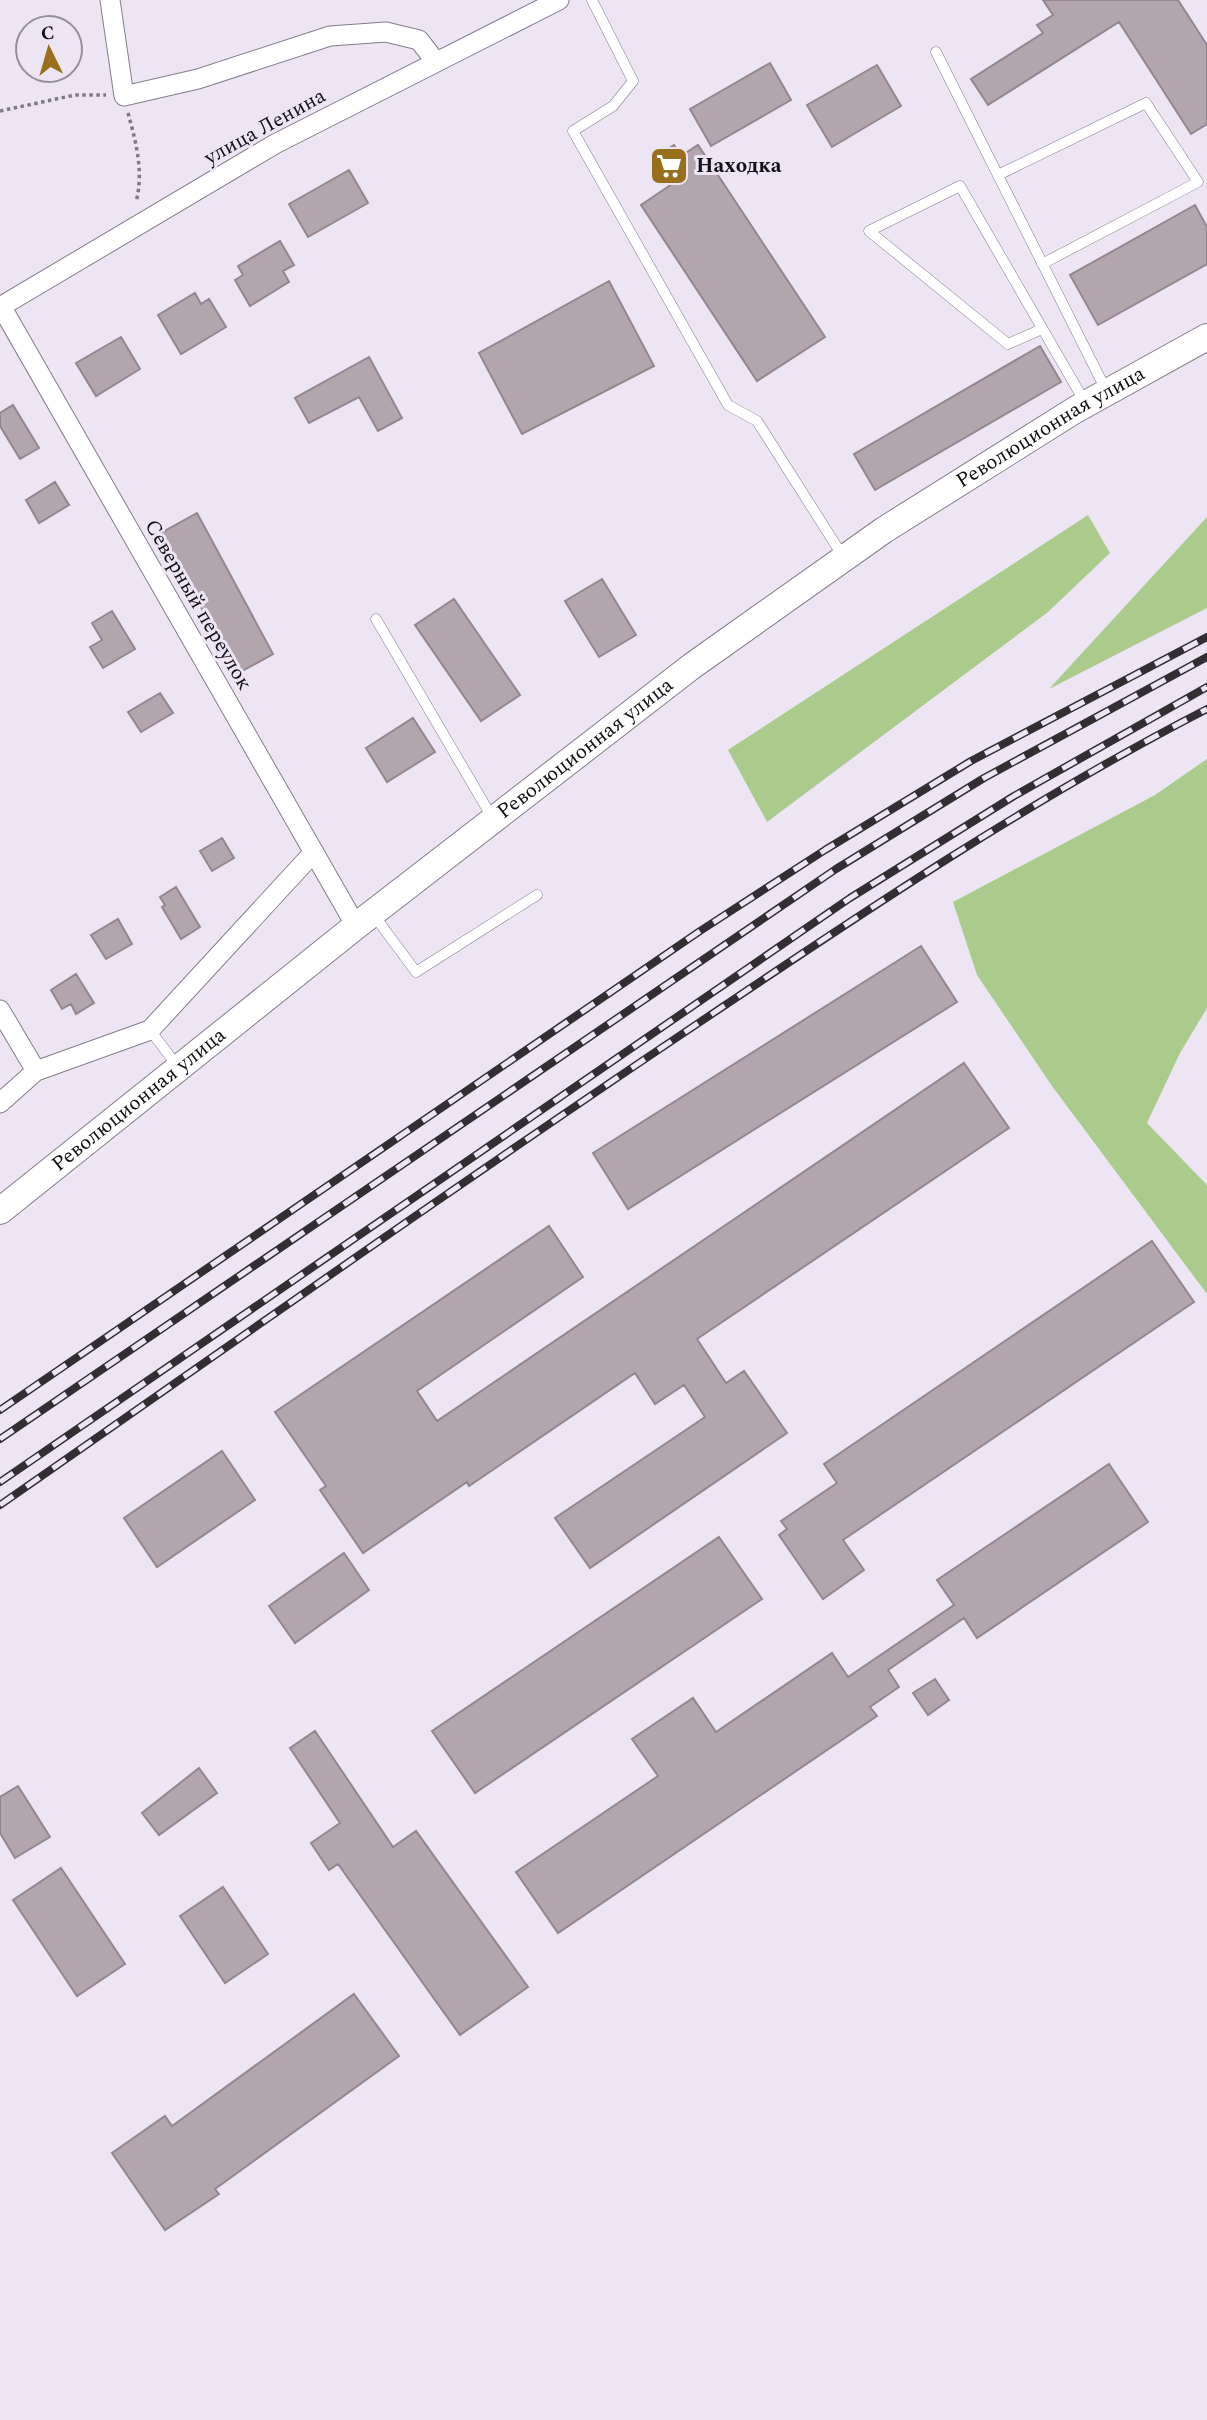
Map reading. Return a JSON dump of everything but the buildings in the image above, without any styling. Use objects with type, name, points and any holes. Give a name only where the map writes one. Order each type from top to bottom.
[{"type":"main road","name":"Революционная улица","points":[[0,1211],[364,920],[692,666],[844,558],[1097,398],[1207,337]]},
{"type":"street","points":[[110,0],[124,96],[198,79],[330,36],[386,32],[419,40],[436,62]]},
{"type":"street","name":"улица Ленина","points":[[1,306],[275,144],[559,0]]},
{"type":"street","name":"Северный переулок","points":[[1,306],[314,852],[364,920]]},
{"type":"street","points":[[0,1103],[36,1071],[150,1030],[314,852]]},
{"type":"street","points":[[0,1010],[36,1071]]},
{"type":"lane","points":[[592,0],[633,81],[613,106],[573,131],[727,405],[757,421],[844,558]]},
{"type":"lane","points":[[936,52],[1042,264],[1097,398]]},
{"type":"lane","points":[[998,175],[1146,103],[1198,182],[1042,264]]},
{"type":"lane","points":[[1042,329],[1008,344],[869,231],[960,187],[1042,329],[1097,398]]},
{"type":"lane","points":[[376,619],[493,820]]},
{"type":"lane","points":[[364,920],[416,972],[537,895]]},
{"type":"lane","points":[[150,1030],[179,1068]]},
{"type":"path","points":[[0,111],[75,95],[124,96],[138,150],[139,190],[128,231]]},
{"type":"green space","points":[[1088,515],[1110,553],[1048,612],[767,822],[728,750]]},
{"type":"green space","points":[[1207,517],[1207,608],[1049,689]]},
{"type":"green space","points":[[1207,759],[1207,1008],[1180,1053],[1147,1123],[1207,1185],[1207,1294],[1052,1086],[977,975],[953,902],[1155,795]]},
{"type":"railway","points":[[0,1410],[700,931],[825,850],[971,761],[1207,637]]},
{"type":"railway","points":[[0,1439],[836,869],[984,778],[1207,657]]},
{"type":"railway","points":[[0,1482],[850,898],[1014,796],[1207,687]]},
{"type":"railway","points":[[0,1505],[524,1141],[824,939],[1012,819],[1207,709]]},
{"type":"place","name":"Находка","points":[[669,166]]}]
